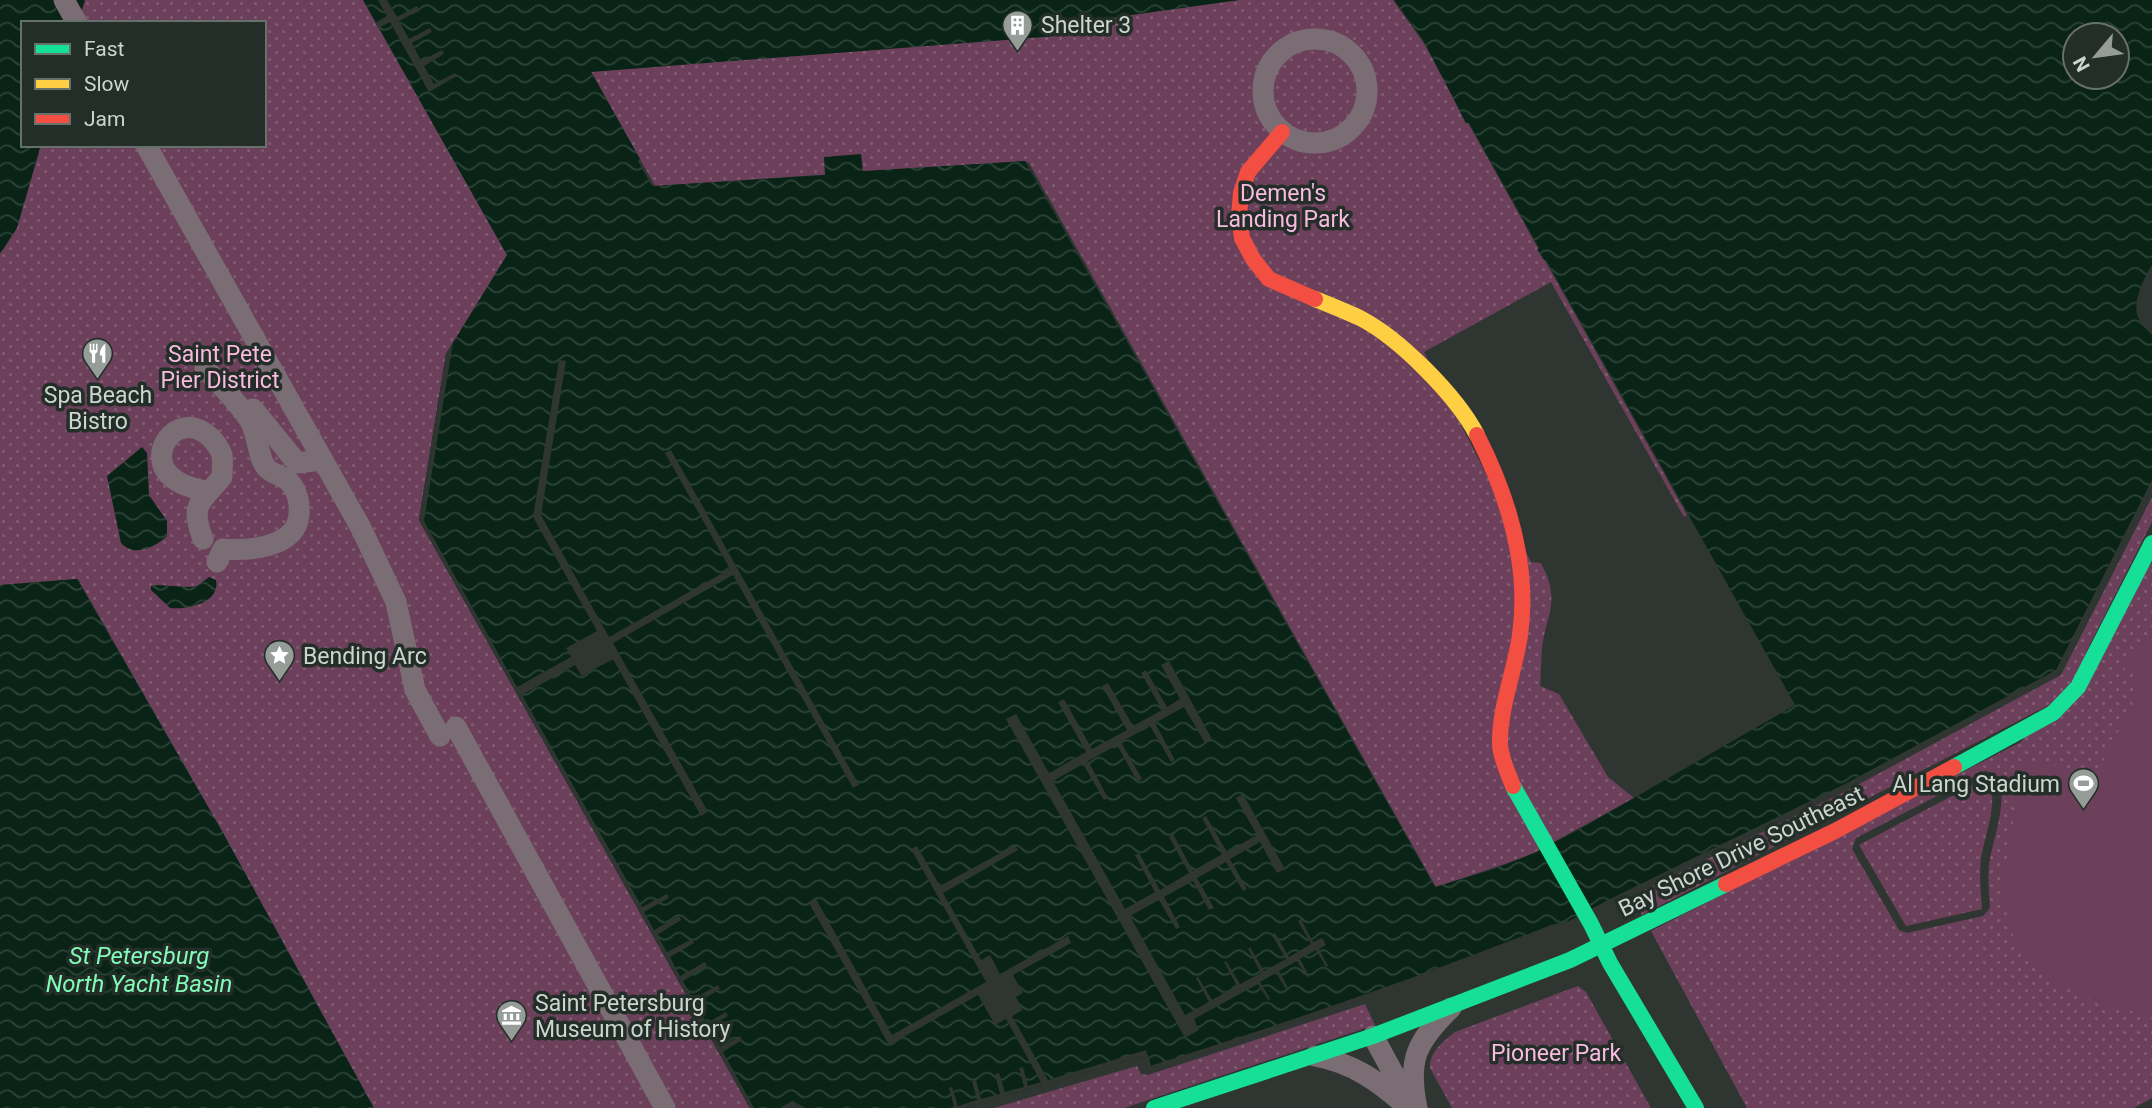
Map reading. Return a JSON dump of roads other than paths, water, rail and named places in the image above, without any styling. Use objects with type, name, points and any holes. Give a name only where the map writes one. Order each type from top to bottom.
[{"type":"street","points":[[64,0],[76,21]]},
{"type":"street","points":[[1320,38],[1343,46],[1360,64],[1367,87],[1363,111],[1358,121],[1339,137],[1316,143],[1293,138],[1282,132],[1274,123],[1264,101],[1263,89],[1269,65],[1285,47],[1296,42],[1320,38]]},
{"type":"street","points":[[1282,132],[1248,172],[1241,193],[1239,216],[1242,238],[1253,260],[1269,278],[1362,319],[1396,344],[1438,381],[1466,414],[1492,463],[1515,536],[1523,584],[1520,634],[1502,721],[1500,746],[1507,774],[1601,945],[1696,1108]]},
{"type":"street","points":[[147,147],[361,528],[396,602],[415,690],[448,732],[665,1108]]},
{"type":"street","points":[[180,520],[220,556],[282,539],[298,523],[298,496],[292,484],[267,469],[257,434],[210,366],[297,463],[322,460]]},
{"type":"street","points":[[203,539],[196,512],[199,502],[208,492]]},
{"type":"street","name":"Bay Shore Drive Southeast","points":[[1154,1108],[1373,1036],[1570,960],[1835,831],[2017,734],[2053,713],[2078,687],[2152,543]]},
{"type":"street","points":[[1412,1108],[1415,1055],[1436,1023],[1455,1004]]},
{"type":"street","points":[[1373,1036],[1412,1108]]},
{"type":"street","points":[[1312,1056],[1340,1061],[1412,1108]]},
{"type":"water","points":[[0,0],[85,0],[79,21],[21,21],[21,147],[40,147],[17,228],[0,254]]},
{"type":"water","points":[[363,0],[1239,0],[1110,18],[1082,34],[591,72],[640,159],[638,161],[652,186],[825,175],[824,157],[861,154],[863,171],[1025,161],[1435,887],[1494,869],[1534,853],[1795,705],[1546,260],[1537,249],[1539,248],[1469,123],[1466,123],[1423,40],[1394,0],[2152,0],[2152,265],[2142,285],[2136,308],[2140,321],[2152,335],[2152,480],[2056,670],[1847,783],[1569,921],[1551,925],[1350,1000],[1147,1067],[1143,1056],[965,1108],[806,1108],[792,1101],[780,1108],[750,1108],[419,520],[446,354],[507,255]]},
{"type":"water","points":[[142,447],[147,453],[149,495],[167,521],[167,536],[151,547],[132,550],[121,543],[107,476]]},
{"type":"water","points":[[209,577],[216,580],[213,594],[201,603],[185,608],[170,608],[151,590],[151,586],[157,585],[197,586]]},
{"type":"water","name":"St Petersburg North Yacht Basin","points":[[77,579],[223,833],[374,1108],[0,1108],[0,585]]},
{"type":"place","name":"Shelter 3","points":[[1018,52]]},
{"type":"place","name":"Spa Beach Bistro","points":[[98,381]]},
{"type":"place","name":"Bending Arc","points":[[280,683]]},
{"type":"place","name":"Al Lang Stadium","points":[[2083,811]]},
{"type":"place","name":"Saint Petersburg Museum of History","points":[[512,1043]]},
{"type":"park label","name":"Demen's Landing Park","points":[[1283,206]]},
{"type":"park label","name":"Saint Pete Pier District","points":[[220,367]]},
{"type":"park label","name":"Pioneer Park","points":[[1556,1053]]}]
